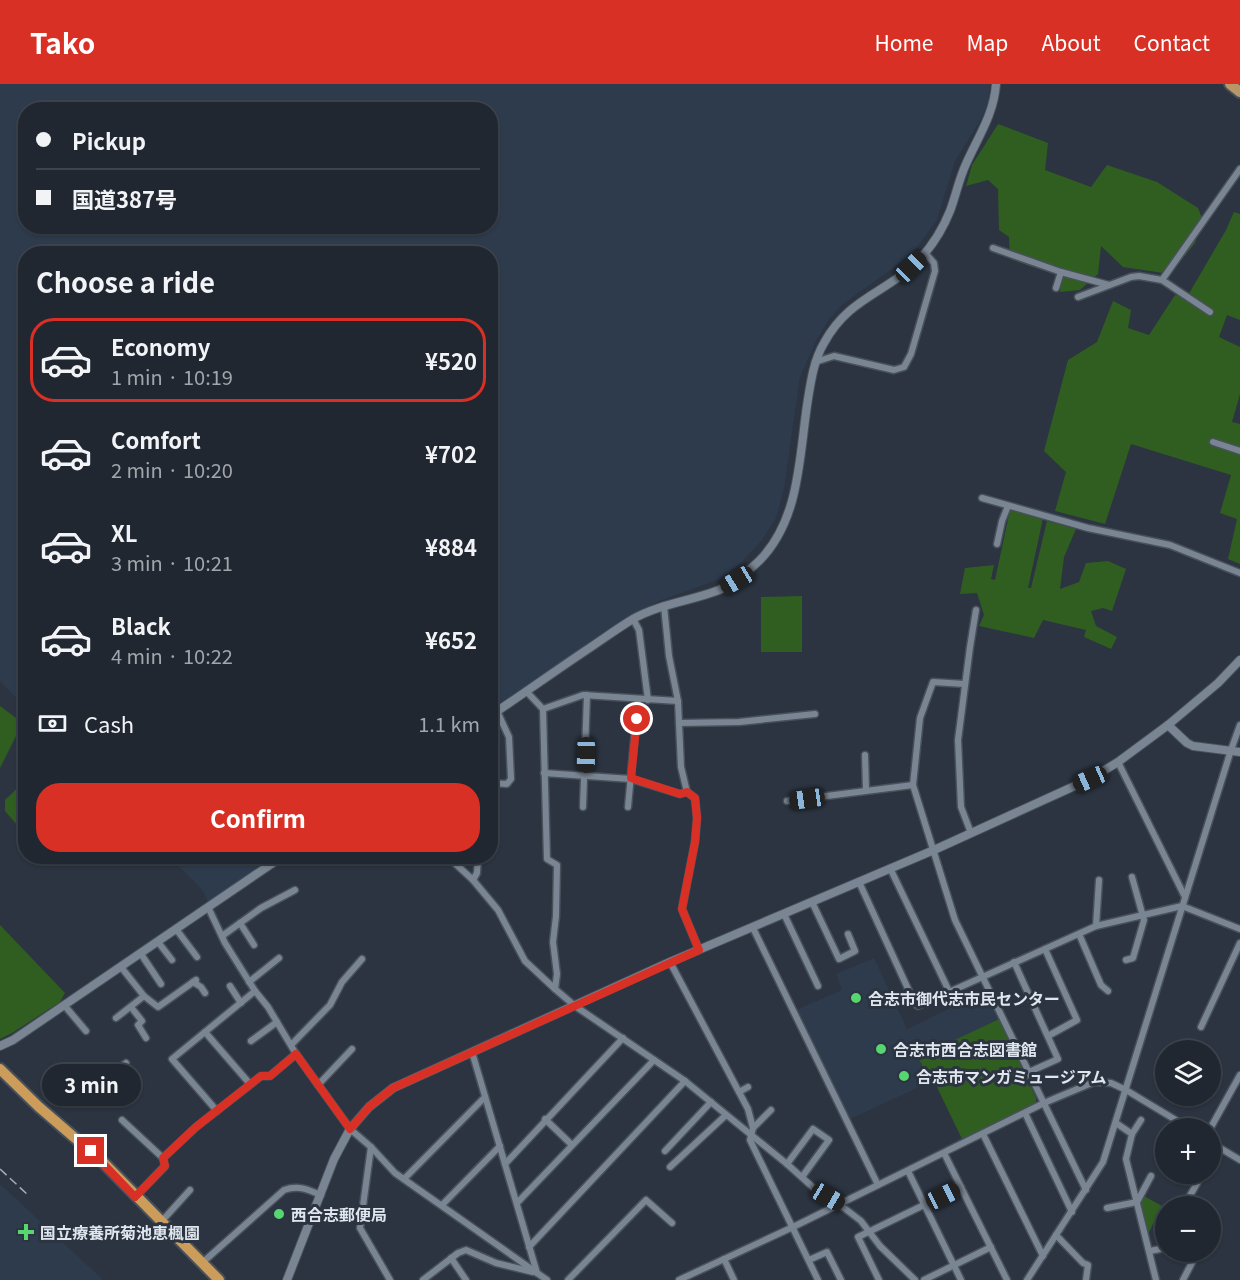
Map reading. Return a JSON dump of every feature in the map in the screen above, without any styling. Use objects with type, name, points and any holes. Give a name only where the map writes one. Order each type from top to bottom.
[{"type":"highway","points":[[0,1069],[39,1107],[104,1163],[219,1280]]},
{"type":"street","points":[[498,711],[633,619],[664,606],[721,590],[737,580],[761,558],[783,528],[794,495],[810,381],[824,342],[846,313],[862,299],[911,267],[925,253],[945,223],[966,163],[987,124],[996,84]]},
{"type":"street","points":[[1162,280],[1240,169]]},
{"type":"street","points":[[993,248],[1062,272],[1109,285]]},
{"type":"street","points":[[815,362],[834,356],[894,370],[904,367],[911,354],[935,272],[934,263],[925,253]]},
{"type":"street","points":[[1056,288],[1062,272]]},
{"type":"street","points":[[1078,297],[1139,276],[1162,280],[1210,312]]},
{"type":"street","points":[[1213,442],[1240,450]]},
{"type":"street","points":[[982,498],[1088,528],[1170,545],[1240,573]]},
{"type":"street","points":[[997,544],[1008,506]]},
{"type":"street","points":[[664,606],[669,656],[678,701],[681,767],[687,792],[695,798],[697,818],[682,909],[699,950]]},
{"type":"street","points":[[971,833],[961,807],[958,740],[976,610]]},
{"type":"street","points":[[633,619],[639,630],[648,699]]},
{"type":"street","points":[[287,1280],[334,1159],[350,1129],[369,1107],[393,1088],[670,962],[934,850],[1090,779],[1118,762],[1168,724],[1218,683],[1240,660]]},
{"type":"street","points":[[965,684],[933,682],[920,718],[913,785],[954,920],[983,975],[1086,1190]]},
{"type":"street","points":[[526,692],[543,709],[547,859],[557,865],[553,942],[557,974],[555,989]]},
{"type":"street","points":[[543,709],[587,695],[678,701]]},
{"type":"street","points":[[583,807],[587,695]]},
{"type":"street","points":[[628,807],[638,699]]},
{"type":"street","points":[[679,723],[738,722],[815,714]]},
{"type":"street","points":[[498,720],[509,737],[511,779],[507,784],[498,783]]},
{"type":"street","points":[[1168,724],[1193,746],[1240,752]]},
{"type":"street","points":[[1027,1280],[1103,1162],[1230,750],[1240,725]]},
{"type":"street","points":[[865,755],[866,790]]},
{"type":"street","points":[[1118,762],[1185,897]]},
{"type":"street","points":[[544,773],[631,778],[680,794],[687,792]]},
{"type":"street","points":[[787,801],[913,785]]},
{"type":"street","points":[[0,1046],[13,1040],[272,864]]},
{"type":"street","points":[[456,864],[473,880],[498,910],[525,961],[555,989],[575,1006],[654,1059],[726,1115],[752,1132],[817,1191],[861,1221],[880,1246],[915,1280]]},
{"type":"street","points":[[473,880],[477,873],[478,864]]},
{"type":"street","points":[[890,868],[949,991]]},
{"type":"street","points":[[1126,960],[1133,958],[1144,920],[1132,876]]},
{"type":"street","points":[[1096,926],[1099,880]]},
{"type":"street","points":[[859,882],[915,1004],[918,1006],[1096,926],[1182,906],[1240,929]]},
{"type":"street","points":[[222,936],[261,908],[295,890]]},
{"type":"street","points":[[812,902],[839,959],[855,951],[848,934]]},
{"type":"street","points":[[208,907],[249,982],[296,1054],[350,1129],[371,1147],[395,1173],[547,1280]]},
{"type":"street","points":[[784,914],[818,986]]},
{"type":"street","points":[[240,923],[254,945]]},
{"type":"street","points":[[753,928],[878,1185]]},
{"type":"street","points":[[176,929],[197,957]]},
{"type":"street","points":[[1079,934],[1101,985],[1108,991]]},
{"type":"street","points":[[158,942],[172,960]]},
{"type":"street","points":[[1201,1027],[1240,943]]},
{"type":"street","points":[[1045,949],[1077,1020],[1048,1036]]},
{"type":"street","points":[[141,954],[161,984]]},
{"type":"street","points":[[249,982],[279,958]]},
{"type":"street","points":[[291,1045],[330,1005],[342,982],[362,959]]},
{"type":"street","points":[[670,962],[739,1092],[752,1132]]},
{"type":"street","points":[[1014,962],[1058,1059],[1029,1072]]},
{"type":"street","points":[[121,967],[144,996],[158,1007],[195,981],[205,993]]},
{"type":"street","points":[[230,986],[241,1003]]},
{"type":"street","points":[[216,1111],[172,1059],[255,991]]},
{"type":"street","points":[[116,1018],[144,996]]},
{"type":"street","points":[[64,1005],[86,1031]]},
{"type":"street","points":[[131,1006],[142,1021],[138,1025],[146,1038]]},
{"type":"street","points":[[251,1041],[277,1022]]},
{"type":"street","points":[[205,1032],[250,1084]]},
{"type":"street","points":[[505,1164],[623,1038]]},
{"type":"street","points":[[318,1085],[352,1049]]},
{"type":"street","points":[[472,1052],[537,1273]]},
{"type":"street","points":[[163,1158],[196,1127],[250,1084],[261,1076],[270,1076],[296,1054]]},
{"type":"street","points":[[517,1203],[654,1059]]},
{"type":"street","points":[[97,1086],[126,1063]]},
{"type":"street","points":[[1216,1118],[1240,1075]]},
{"type":"street","points":[[529,1247],[686,1082]]},
{"type":"street","points":[[680,1280],[1044,1103],[1094,1082],[1111,1083],[1172,1118]]},
{"type":"street","points":[[739,1092],[747,1087]]},
{"type":"street","points":[[405,1179],[485,1097]]},
{"type":"street","points":[[665,1151],[711,1102]]},
{"type":"street","points":[[771,1110],[752,1132],[750,1140],[818,1280]]},
{"type":"street","points":[[1025,1113],[1072,1212]]},
{"type":"street","points":[[670,1167],[726,1115]]},
{"type":"street","points":[[545,1119],[573,1145]]},
{"type":"street","points":[[122,1120],[163,1158],[165,1166],[135,1197]]},
{"type":"street","points":[[1142,1120],[1132,1134],[1126,1159],[1156,1280]]},
{"type":"street","points":[[1116,1123],[1132,1134]]},
{"type":"street","points":[[787,1164],[813,1129],[829,1140],[802,1177]]},
{"type":"street","points":[[983,1134],[1043,1256]]},
{"type":"street","points":[[442,1205],[500,1146]]},
{"type":"street","points":[[371,1147],[360,1228],[390,1280]]},
{"type":"street","points":[[1221,1149],[1240,1160]]},
{"type":"street","points":[[944,1153],[1006,1280]]},
{"type":"street","points":[[908,1171],[961,1280]]},
{"type":"street","points":[[1137,1202],[1151,1176]]},
{"type":"street","points":[[202,1263],[284,1190],[293,1186],[321,1195]]},
{"type":"street","points":[[879,1280],[858,1237],[961,1187]]},
{"type":"street","points":[[161,1222],[190,1190]]},
{"type":"street","points":[[568,1280],[646,1200],[672,1222]]},
{"type":"street","points":[[1107,1208],[1137,1202]]},
{"type":"street","points":[[1056,1235],[1083,1263],[1088,1265],[1086,1280]]},
{"type":"street","points":[[924,1280],[991,1247]]},
{"type":"street","points":[[423,1280],[451,1258],[466,1250],[496,1263],[537,1273]]},
{"type":"street","points":[[1150,1251],[1155,1250]]},
{"type":"street","points":[[809,1260],[827,1252],[841,1280]]},
{"type":"street","points":[[451,1258],[466,1280]]},
{"type":"street","points":[[724,1258],[734,1280]]},
{"type":"street","points":[[1183,1280],[1192,1262]]},
{"type":"shaded area","points":[[0,84],[990,84],[988,102],[980,121],[955,161],[937,220],[911,255],[843,304],[830,318],[817,339],[800,377],[784,489],[776,518],[762,540],[741,563],[720,579],[659,601],[631,615],[498,705],[498,246],[18,246],[18,700],[0,681]]},
{"type":"shaded area","points":[[177,864],[265,864],[208,902],[203,891]]},
{"type":"shaded area","points":[[874,958],[907,1029],[986,991],[999,1019],[921,1056],[919,1060],[930,1082],[850,1119],[796,1010],[842,990],[836,974]]},
{"type":"shaded area","name":"国立療養所菊池恵楓園","points":[[0,1184],[103,1280],[0,1280]]},
{"type":"green space","points":[[998,124],[1048,143],[1045,170],[1091,187],[1107,165],[1157,182],[1198,208],[1202,218],[1195,243],[1170,274],[1123,267],[1101,246],[1098,274],[1080,290],[1060,292],[1061,272],[1054,266],[1033,267],[1010,259],[1009,237],[999,230],[998,189],[988,180],[966,186],[972,165]]},
{"type":"green space","points":[[1234,212],[1240,214],[1240,320],[1227,315],[1219,337],[1240,347],[1240,394],[1232,422],[1240,424],[1240,564],[1228,559],[1237,519],[1220,513],[1231,475],[1131,444],[1105,524],[1055,511],[1066,472],[1044,451],[1068,360],[1097,342],[1113,301],[1131,310],[1128,328],[1149,335],[1175,295],[1187,297]]},
{"type":"green space","points":[[1010,510],[1043,518],[1028,588],[1031,588],[1047,521],[1076,529],[1064,557],[1060,589],[1079,582],[1086,563],[1108,561],[1126,569],[1112,611],[1103,608],[1091,611],[1096,626],[1117,637],[1111,649],[1084,637],[1086,630],[1043,620],[1034,638],[979,626],[984,615],[977,593],[960,594],[965,568],[994,565],[991,579],[995,580]]},
{"type":"green space","points":[[802,596],[802,652],[761,652],[761,597]]},
{"type":"green space","points":[[0,706],[16,718],[18,732],[0,768]]},
{"type":"green space","points":[[18,788],[18,826],[5,811],[5,800]]},
{"type":"green space","points":[[0,925],[65,993],[60,1002],[0,1039]]},
{"type":"green space","points":[[999,1019],[1036,1098],[1036,1103],[962,1139],[934,1081],[930,1082],[919,1059]]},
{"type":"green space","points":[[1144,1196],[1155,1202],[1155,1220],[1148,1234],[1141,1203]]},
{"type":"railway","points":[[0,1169],[28,1195]]},
{"type":"place","name":"合志市御代志市民センター","points":[[856,998]]},
{"type":"place","name":"合志市西合志図書館","points":[[881,1049]]},
{"type":"place","name":"合志市マンガミュージアム","points":[[904,1076]]},
{"type":"place","name":"西合志郵便局","points":[[279,1214]]},
{"type":"place","name":"国立療養所菊池恵楓園","points":[[26,1232]]},
{"type":"route","points":[[91,1151],[135,1197],[165,1166],[163,1158],[196,1127],[261,1076],[270,1076],[296,1054],[350,1129],[369,1107],[393,1088],[699,950],[682,909],[695,842],[697,818],[695,798],[687,792],[680,794],[631,778],[637,719]]}]
